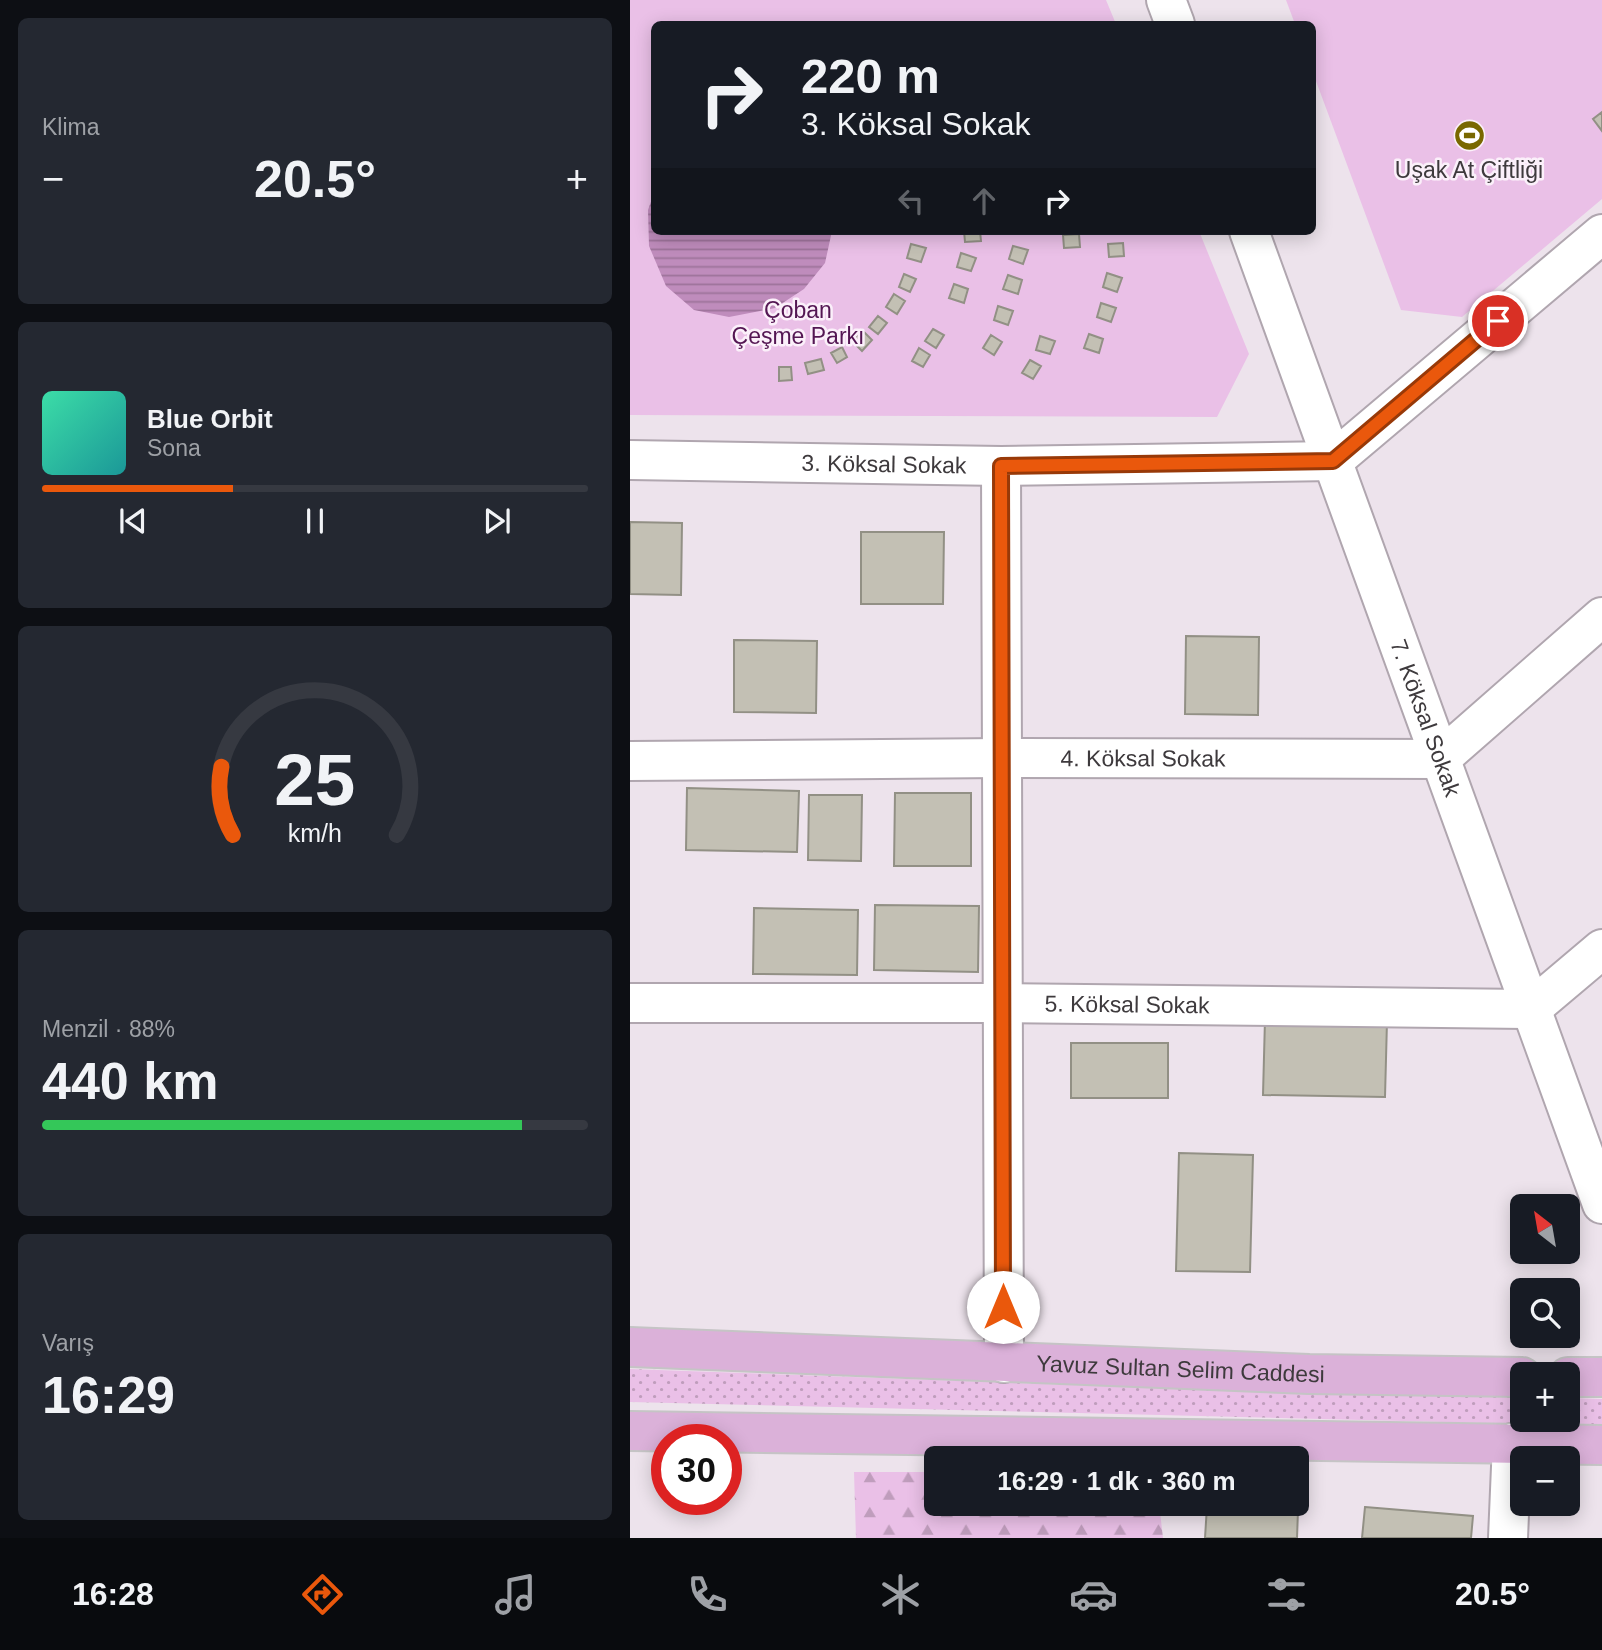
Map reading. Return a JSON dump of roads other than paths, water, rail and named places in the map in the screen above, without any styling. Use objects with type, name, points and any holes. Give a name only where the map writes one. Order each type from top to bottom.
[{"type":"main road","name":"Yavuz Sultan Selim Caddesi","points":[[630,1347],[1309,1374],[1510,1377]]},
{"type":"main road","points":[[1580,1377],[1602,1377]]},
{"type":"main road","points":[[630,1432],[1602,1445]]},
{"type":"street","points":[[1166,0],[1174,21]]},
{"type":"street","points":[[1333,461],[1602,234]]},
{"type":"street","name":"7. Köksal Sokak","points":[[1250,235],[1602,1205]]},
{"type":"street","name":"3. Köksal Sokak","points":[[630,460],[1001,466],[1333,461]]},
{"type":"street","points":[[1001,466],[1004,1363]]},
{"type":"street","points":[[1440,759],[1602,617]]},
{"type":"street","name":"4. Köksal Sokak","points":[[630,761],[1440,759]]},
{"type":"street","points":[[1531,1009],[1602,948]]},
{"type":"street","name":"5. Köksal Sokak","points":[[630,1003],[1003,1003],[1531,1009]]},
{"type":"street","points":[[1508,1538],[1512,1443]]},
{"type":"place","name":"Uşak At Çiftliği","points":[[1469,136]]},
{"type":"park label","name":"Çoban Çeşme Parkı","points":[[798,323]]}]
